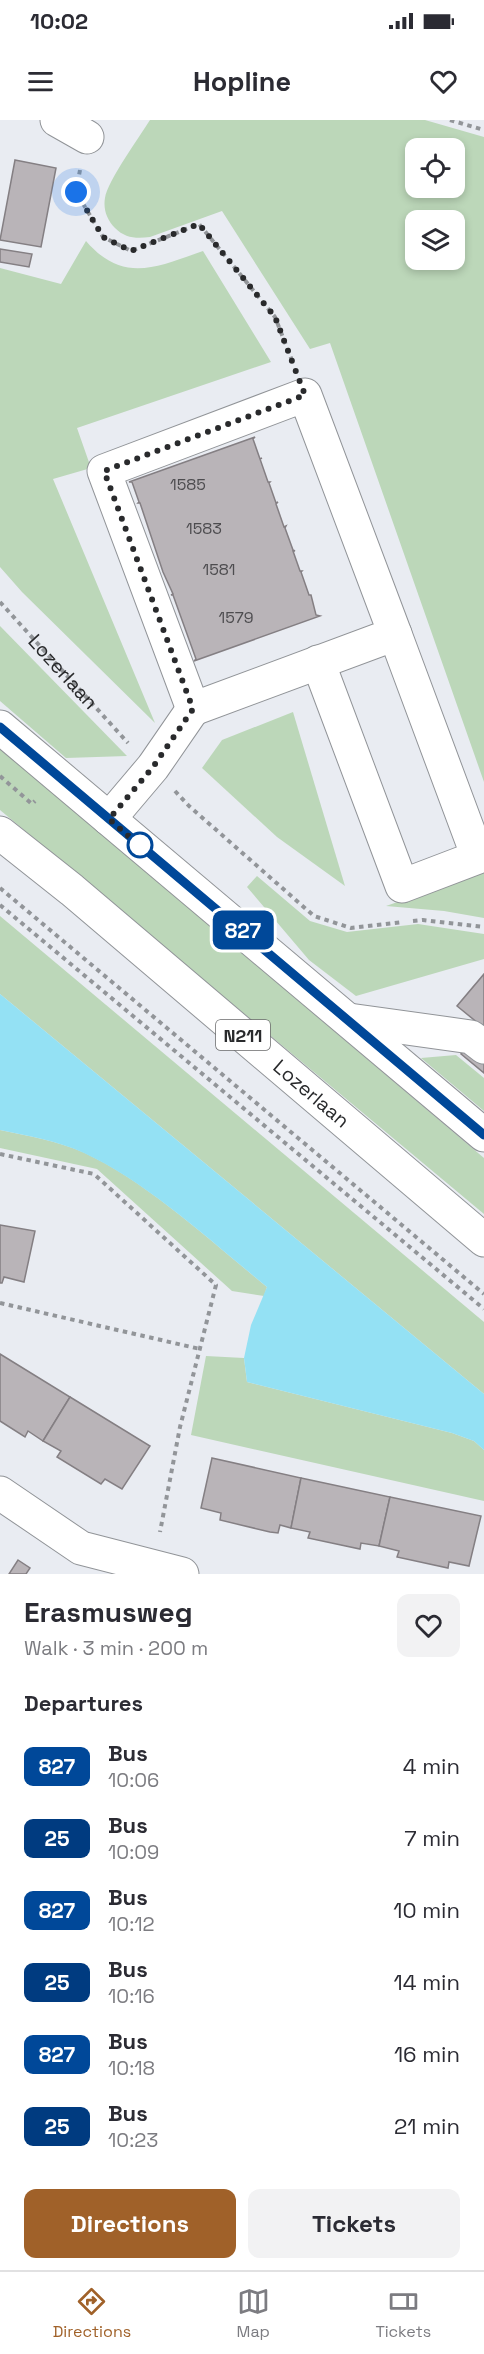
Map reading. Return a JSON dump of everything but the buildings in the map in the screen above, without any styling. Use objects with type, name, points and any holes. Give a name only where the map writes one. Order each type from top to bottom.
[{"type":"main road","points":[[57,120],[87,137]]},
{"type":"main road","points":[[193,709],[104,471],[305,395],[478,857],[402,886],[318,663]]},
{"type":"main road","points":[[109,819],[153,767],[193,709],[395,634]]},
{"type":"main road","points":[[0,727],[484,1135]]},
{"type":"main road","name":"Lozerlaan","points":[[0,833],[72,890],[484,1240]]},
{"type":"main road","points":[[349,1020],[471,1037],[484,1047]]},
{"type":"main road","points":[[0,1493],[81,1548],[167,1571]]},
{"type":"path","points":[[450,120],[484,130]]},
{"type":"path","points":[[87,137],[76,192],[103,237],[131,251],[199,224],[275,317],[305,395]]},
{"type":"path","name":"Lozerlaan","points":[[0,602],[138,754],[189,806],[314,915],[351,928],[423,920],[484,927]]},
{"type":"path","points":[[0,888],[484,1294]]},
{"type":"path","points":[[0,905],[484,1309]]},
{"type":"path","points":[[0,1154],[94,1174],[216,1285],[180,1427],[167,1571]]},
{"type":"path","points":[[0,1303],[200,1348]]},
{"type":"green space","points":[[150,120],[425,120],[484,137],[484,782],[330,343],[310,349],[222,211],[145,238],[131,237],[115,228],[105,210],[105,198],[117,171]]},
{"type":"green space","points":[[86,241],[113,263],[127,267],[156,266],[203,251],[271,362],[77,428],[91,468],[53,479],[155,723],[22,592],[0,567],[0,268],[61,284]]},
{"type":"green space","points":[[0,626],[127,756],[66,758],[0,701]]},
{"type":"green space","points":[[293,712],[345,886],[277,837],[202,768],[222,740]]},
{"type":"green space","points":[[0,748],[484,1158],[484,1214],[0,810]]},
{"type":"green space","points":[[484,872],[484,918],[444,911],[386,906]]},
{"type":"green space","points":[[257,876],[310,921],[347,932],[418,924],[484,934],[484,959],[356,996],[309,960],[247,887]]},
{"type":"green space","points":[[0,916],[484,1322],[484,1394],[0,994]]},
{"type":"green space","points":[[456,1055],[484,1078],[484,1111],[421,1058]]},
{"type":"green space","points":[[0,1130],[43,1139],[75,1149],[132,1180],[179,1214],[267,1287],[264,1296],[232,1291],[97,1169],[0,1148]]},
{"type":"green space","points":[[206,1356],[244,1358],[247,1382],[452,1433],[474,1441],[484,1450],[484,1501],[191,1435]]},
{"type":"water","points":[[0,994],[484,1394],[484,1450],[474,1441],[452,1433],[247,1382],[244,1358],[251,1325],[267,1287],[179,1214],[108,1165],[64,1145],[0,1130]]},
{"type":"bus line","name":"827","points":[[0,727],[484,1135]]},
{"type":"route","points":[[76,192],[103,237],[131,251],[199,224],[275,317],[305,395],[104,471],[193,709],[153,767],[109,819],[142,848],[140,845]]}]
